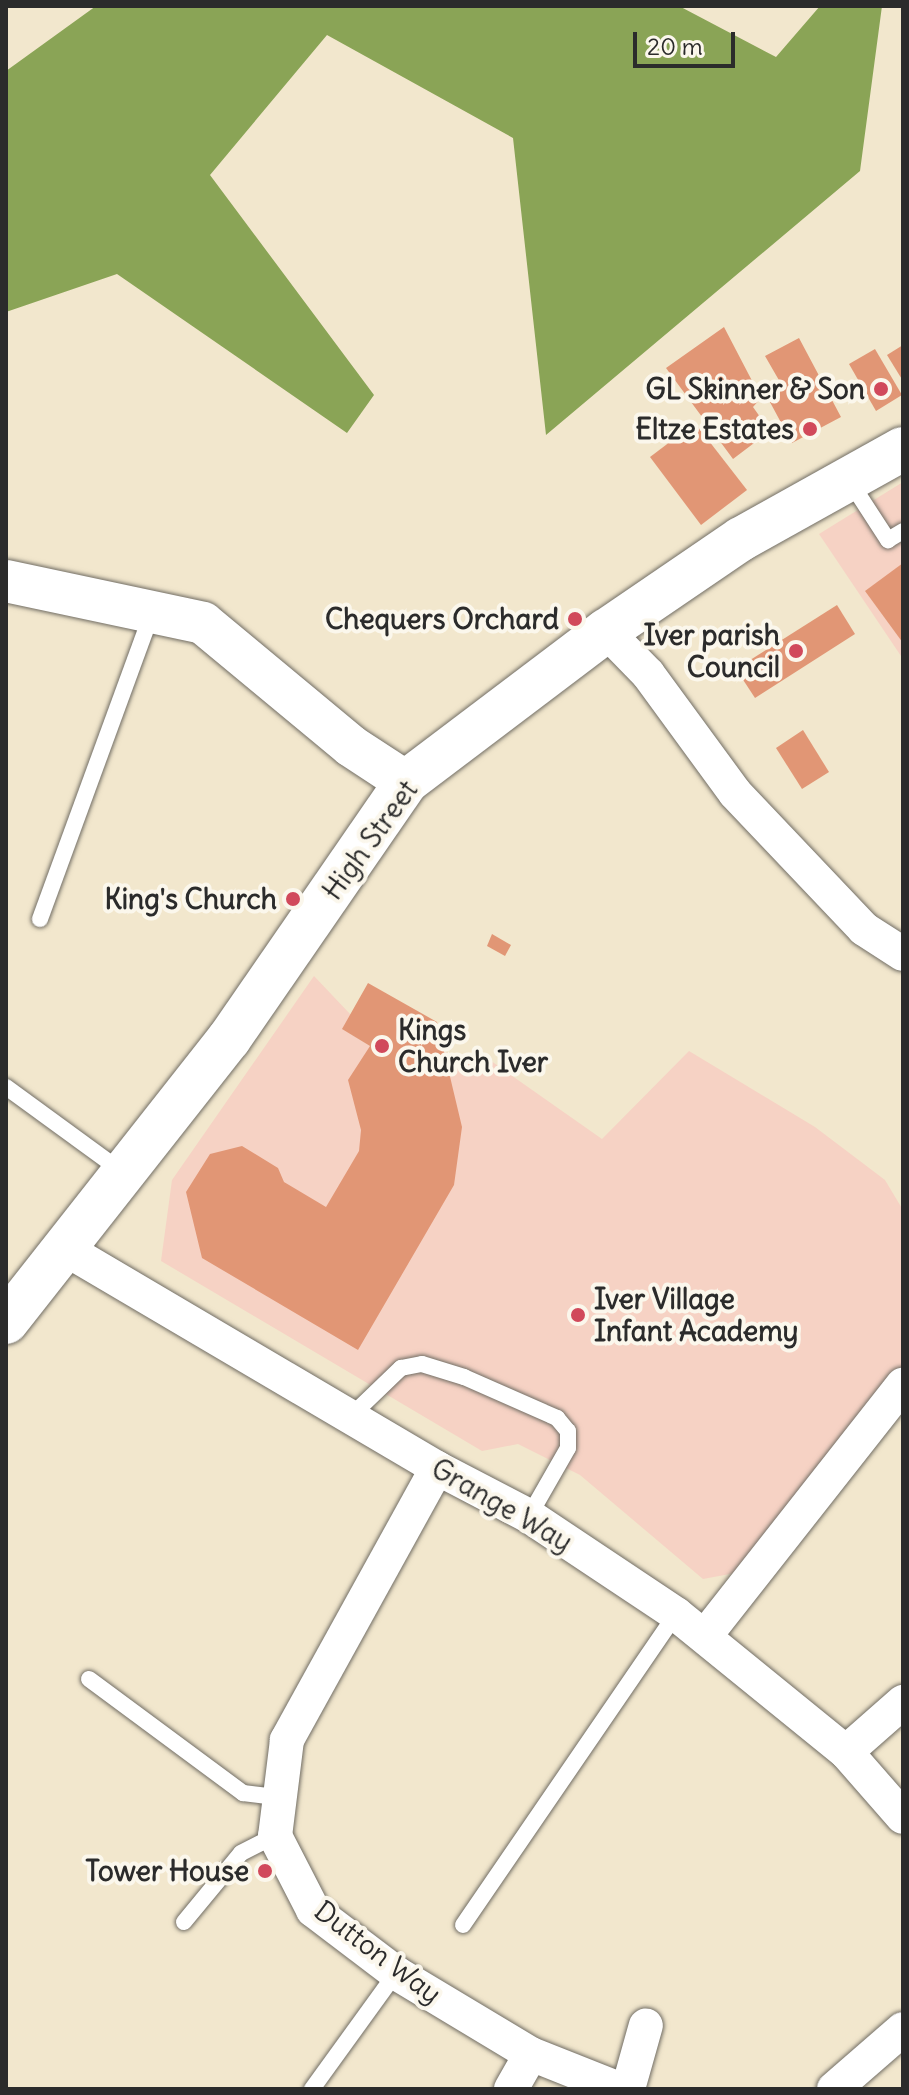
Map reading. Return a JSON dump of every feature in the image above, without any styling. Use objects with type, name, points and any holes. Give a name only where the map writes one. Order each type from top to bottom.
[{"type":"main road","name":"High Street","points":[[6,1322],[62,1247],[229,1039],[406,782],[606,631],[741,539],[903,449]]},
{"type":"street","points":[[6,581],[203,623],[351,746],[406,782]]},
{"type":"street","points":[[606,631],[648,674],[735,793],[864,929],[903,954]]},
{"type":"street","name":"Grange Way","points":[[62,1247],[437,1468],[529,1516],[676,1614],[846,1752],[903,1817]]},
{"type":"street","points":[[705,1636],[903,1384]]},
{"type":"street","points":[[275,1836],[287,1740],[437,1468]]},
{"type":"street","points":[[846,1752],[903,1702]]},
{"type":"street","name":"Dutton Way","points":[[275,1836],[313,1910],[396,1973],[531,2054],[619,2089]]},
{"type":"street","points":[[628,2089],[646,2025]]},
{"type":"street","points":[[834,2089],[903,2029]]},
{"type":"street","points":[[511,2089],[531,2054]]},
{"type":"lane","points":[[849,480],[888,540],[903,531]]},
{"type":"lane","points":[[40,919],[152,612]]},
{"type":"lane","points":[[6,1087],[122,1172]]},
{"type":"lane","points":[[350,1417],[401,1368],[422,1364],[441,1367],[557,1418],[568,1431],[568,1448],[529,1516]]},
{"type":"lane","points":[[463,1925],[676,1614]]},
{"type":"lane","points":[[89,1679],[243,1793],[278,1797]]},
{"type":"lane","points":[[184,1922],[241,1853],[275,1836]]},
{"type":"lane","points":[[312,2089],[396,1973]]},
{"type":"shaded area","points":[[903,482],[903,659],[819,534]]},
{"type":"shaded area","name":"Iver Village Infant Academy","points":[[314,976],[351,1015],[343,1029],[370,1046],[484,1056],[602,1139],[689,1051],[815,1127],[885,1180],[903,1210],[903,1369],[746,1571],[703,1579],[580,1475],[518,1444],[482,1451],[161,1261],[172,1180]]},
{"type":"green space","points":[[96,6],[679,6],[776,57],[820,6],[882,6],[860,171],[546,435],[513,138],[327,35],[210,175],[374,395],[347,433],[117,274],[6,312],[6,71]]},
{"type":"building","points":[[724,327],[761,398],[753,407],[770,431],[733,459],[666,368]]},
{"type":"building","points":[[799,338],[841,417],[792,443],[764,391],[780,382],[765,356]]},
{"type":"building","points":[[903,345],[903,381],[887,355]]},
{"type":"building","points":[[875,349],[902,395],[876,411],[849,364]]},
{"type":"building","points":[[695,423],[747,490],[701,525],[650,457]]},
{"type":"building","points":[[903,563],[903,643],[865,591]]},
{"type":"building","name":"Iver parish Council","points":[[837,605],[855,634],[755,698],[736,669]]},
{"type":"building","points":[[803,730],[829,772],[802,789],[776,748]]},
{"type":"building","points":[[492,934],[511,945],[505,956],[487,946]]},
{"type":"building","points":[[368,983],[437,1022],[462,1127],[454,1185],[358,1350],[202,1258],[186,1192],[210,1154],[242,1146],[278,1168],[284,1182],[326,1207],[359,1151],[361,1130],[348,1080],[370,1046],[342,1029]]},
{"type":"place","name":"GL Skinner & Son","points":[[881,389]]},
{"type":"place","name":"Eltze Estates","points":[[810,429]]},
{"type":"place","name":"Chequers Orchard","points":[[575,619]]},
{"type":"place","name":"Iver parish Council","points":[[796,651]]},
{"type":"place","name":"King's Church","points":[[293,899]]},
{"type":"place","name":"Kings Church Iver","points":[[382,1046]]},
{"type":"place","name":"Iver Village Infant Academy","points":[[578,1315]]},
{"type":"place","name":"Tower House","points":[[265,1871]]}]
